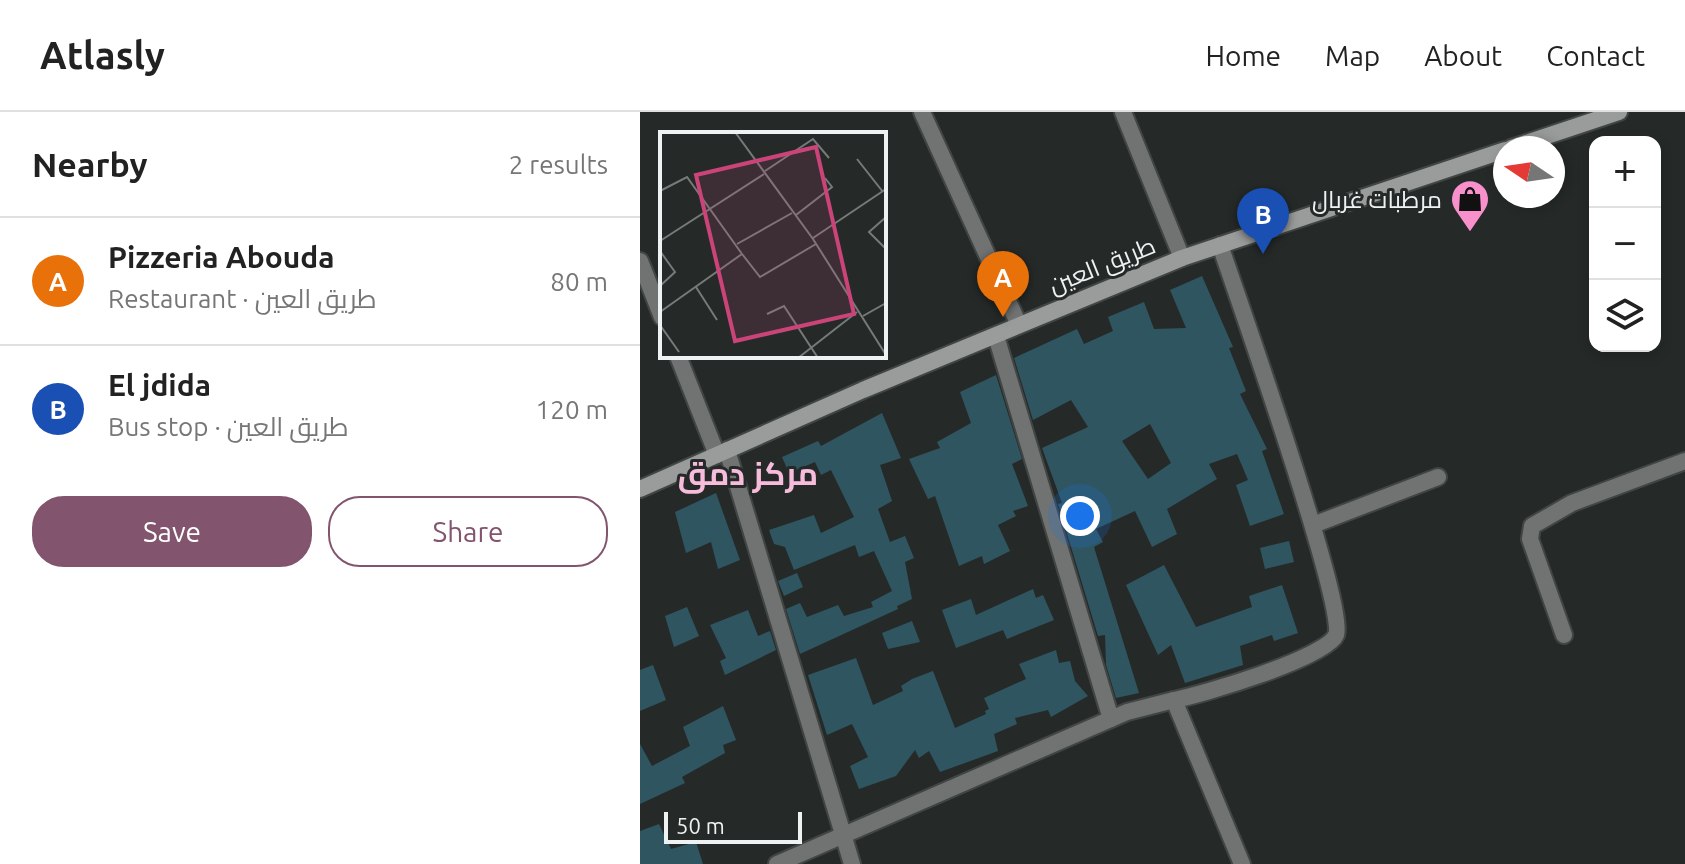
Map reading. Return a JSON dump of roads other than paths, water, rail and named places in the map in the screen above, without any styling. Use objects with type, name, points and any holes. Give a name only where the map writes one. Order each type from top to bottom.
[{"type":"main road","points":[[1547,136],[1619,112]]},
{"type":"main road","name":"طريق العين","points":[[640,489],[1182,258],[1493,154]]},
{"type":"street","points":[[922,112],[1019,325]]},
{"type":"street","points":[[1123,112],[1182,258]]},
{"type":"street","points":[[777,864],[1111,719],[1174,700],[1207,694],[1290,662],[1325,646],[1336,637],[1336,617],[1313,525],[1220,245]]},
{"type":"street","points":[[640,261],[660,312]]},
{"type":"street","points":[[996,336],[1111,719]]},
{"type":"street","points":[[679,358],[722,453],[852,864]]},
{"type":"street","points":[[1564,635],[1530,539],[1532,526],[1572,503],[1685,461]]},
{"type":"street","points":[[1313,525],[1438,477]]},
{"type":"street","points":[[1174,700],[1242,864]]},
{"type":"place","name":"مرطبات غربال","points":[[1470,233]]},
{"type":"place","name":"El jdida","points":[[1263,254]]},
{"type":"place","name":"Pizzeria Abouda","points":[[1003,317]]},
{"type":"district","name":"مركز دمق","points":[[748,473]]}]
